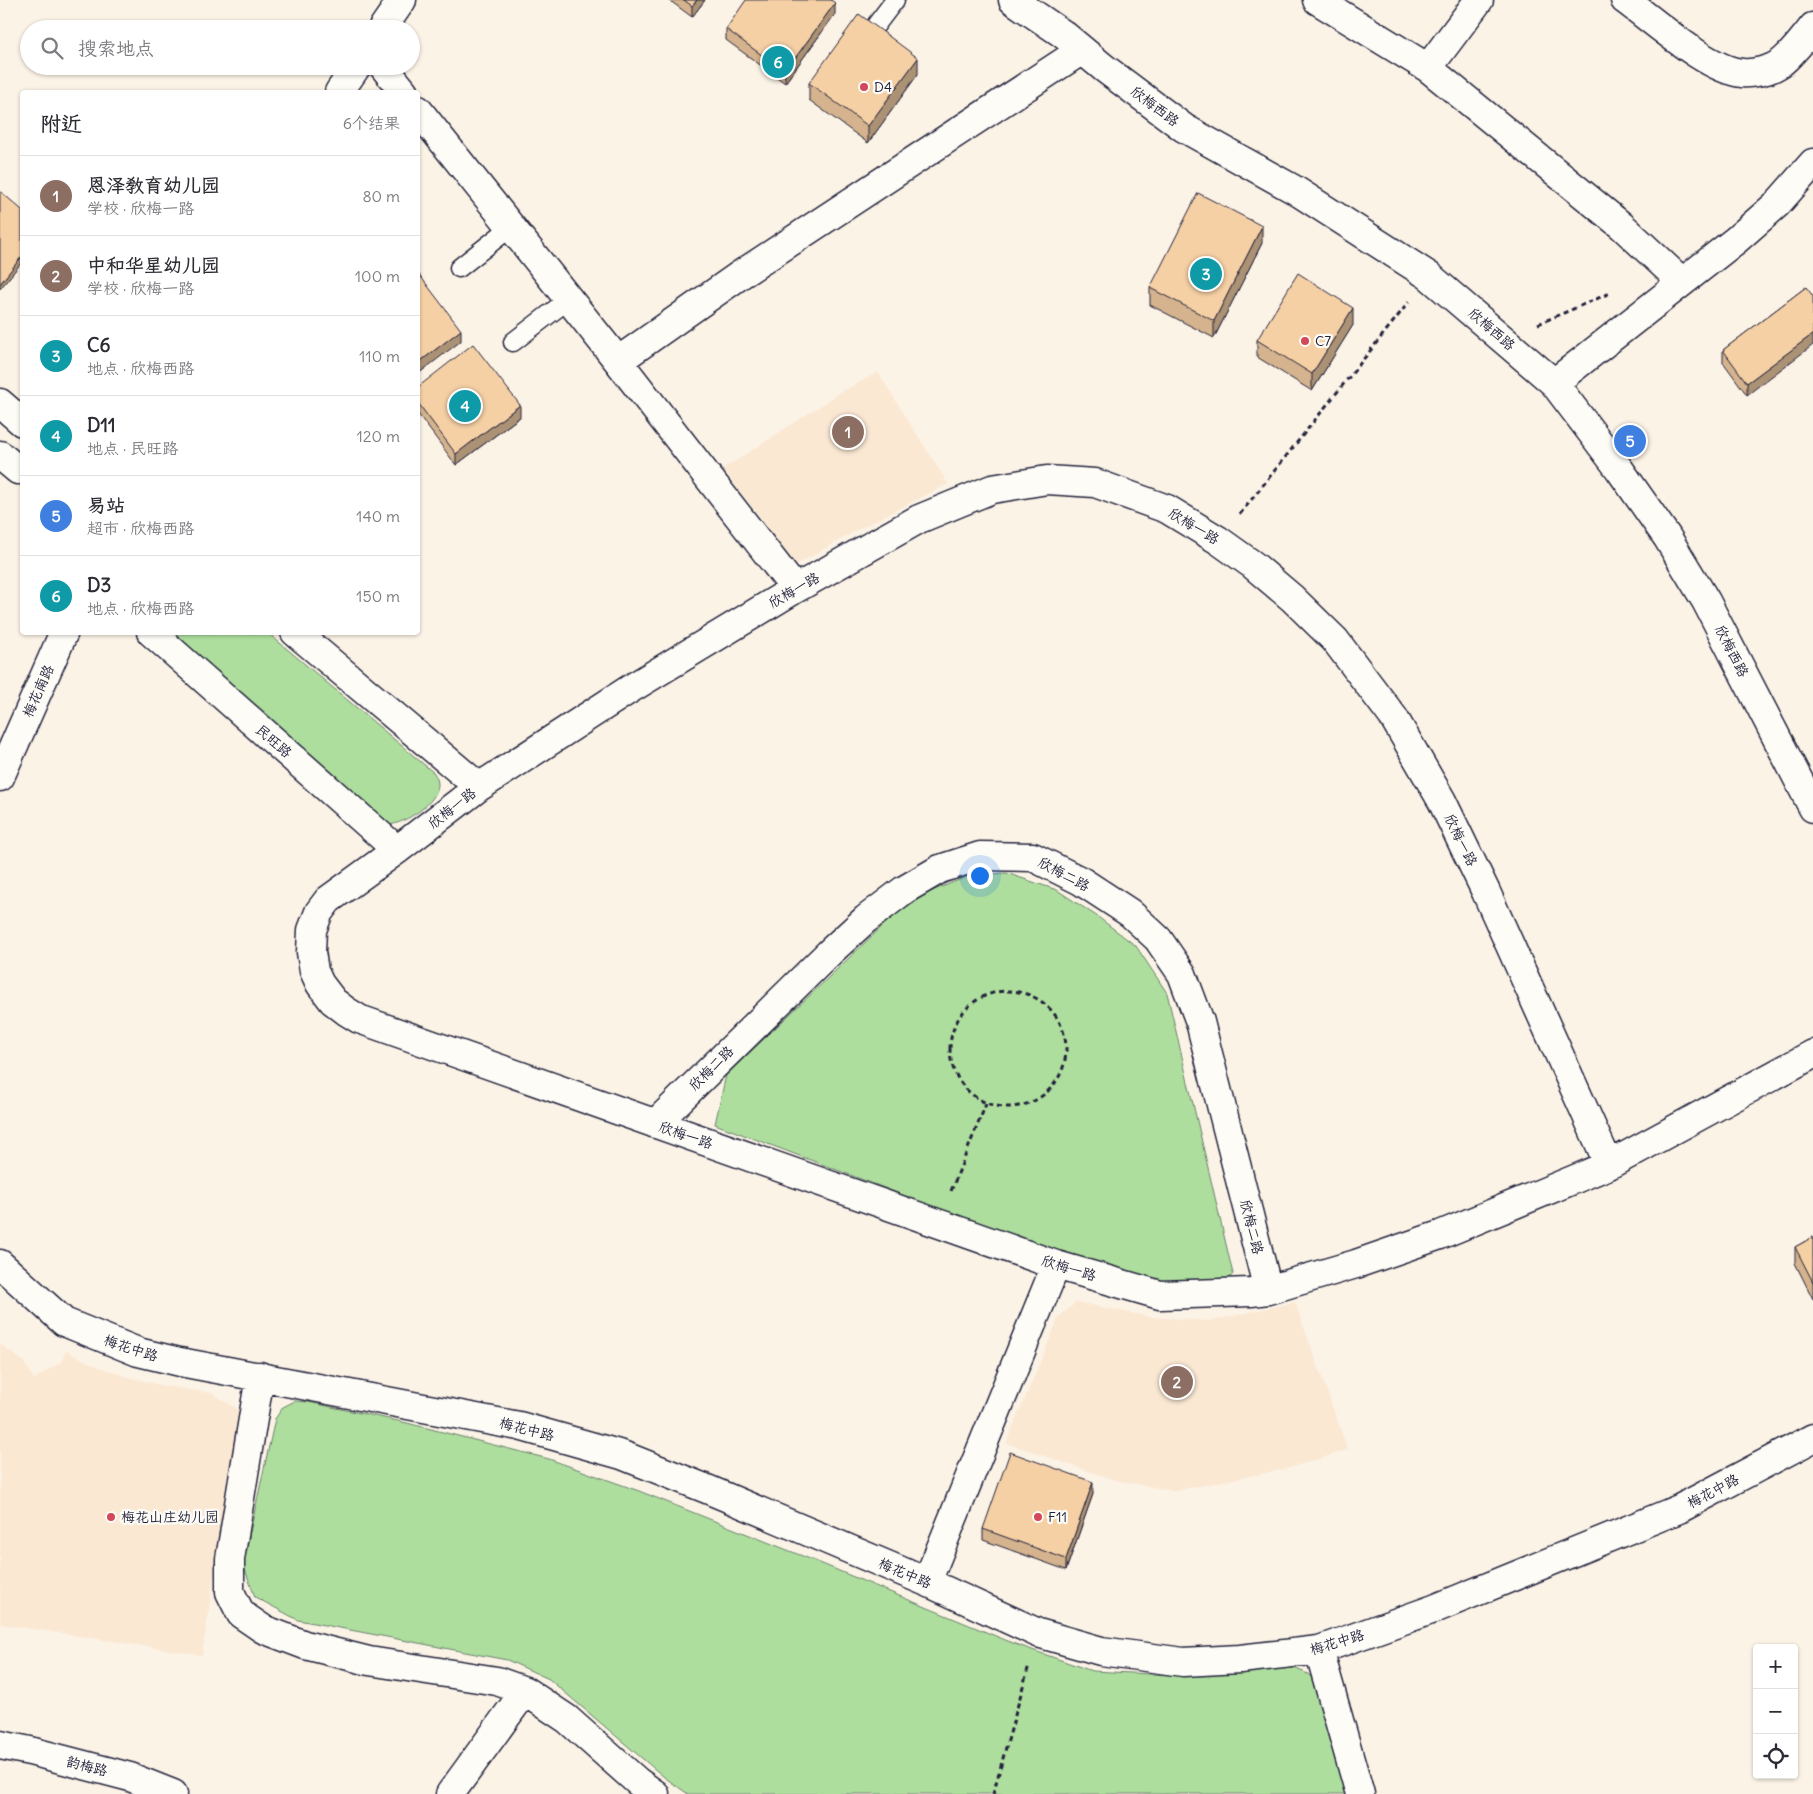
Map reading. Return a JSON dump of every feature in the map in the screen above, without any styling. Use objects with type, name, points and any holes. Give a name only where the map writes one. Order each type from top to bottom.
[{"type":"street","points":[[388,20],[402,0]]},
{"type":"street","name":"欣梅西路","points":[[1013,0],[1063,34],[1104,68],[1184,128],[1295,190],[1429,276],[1554,383],[1626,478],[1667,537],[1706,601],[1813,808]]},
{"type":"street","points":[[1317,0],[1428,68],[1622,226],[1682,282]]},
{"type":"street","points":[[1428,68],[1480,0]]},
{"type":"street","points":[[1625,0],[1718,66],[1742,73],[1764,70],[1781,63],[1813,26]]},
{"type":"street","points":[[618,361],[740,275],[1082,50]]},
{"type":"street","points":[[340,90],[351,75]]},
{"type":"street","points":[[390,75],[402,90]]},
{"type":"street","points":[[420,113],[618,361],[795,589]]},
{"type":"street","points":[[1554,383],[1736,240],[1777,204],[1813,163]]},
{"type":"street","points":[[0,403],[20,420]]},
{"type":"street","name":"欣梅一路","points":[[1609,1165],[1486,892],[1442,801],[1394,718],[1335,640],[1292,598],[1253,565],[1218,540],[1167,509],[1095,483],[1047,480],[992,489],[919,519],[795,589],[630,689],[479,787],[328,900],[318,912],[312,930],[310,952],[314,971],[320,984],[333,1001],[359,1019],[1056,1265],[1160,1295],[1268,1290],[1356,1264],[1440,1235],[1609,1165],[1813,1054]]},
{"type":"street","name":"梅花南路","points":[[1,769],[63,635]]},
{"type":"street","name":"民旺路","points":[[154,635],[397,850]]},
{"type":"street","points":[[299,635],[479,787]]},
{"type":"street","name":"欣梅二路","points":[[655,1124],[830,952],[866,919],[904,890],[940,869],[980,856],[1034,858],[1082,880],[1130,913],[1158,939],[1182,974],[1200,1022],[1268,1290]]},
{"type":"street","name":"梅花中路","points":[[0,1264],[64,1322],[138,1352],[519,1426],[622,1455],[706,1488],[927,1582],[1038,1633],[1101,1651],[1183,1662],[1240,1659],[1319,1650],[1434,1609],[1679,1509],[1813,1438]]},
{"type":"street","points":[[927,1582],[1056,1265]]},
{"type":"street","points":[[260,1376],[230,1559],[230,1592],[241,1614],[263,1629],[305,1644],[369,1661],[497,1682],[525,1691],[566,1719],[638,1782],[655,1794]]},
{"type":"street","points":[[1319,1650],[1360,1794]]},
{"type":"street","points":[[450,1794],[525,1691]]},
{"type":"street","name":"韵梅路","points":[[0,1745],[130,1777],[173,1794]]},
{"type":"lane","points":[[876,25],[895,0]]},
{"type":"lane","points":[[459,268],[511,227]]},
{"type":"lane","points":[[513,342],[569,299]]},
{"type":"path","points":[[1218,540],[1429,276]]},
{"type":"path","points":[[1511,345],[1525,332],[1545,320],[1616,291]]},
{"type":"path","points":[[1000,990],[1020,991],[1038,999],[1052,1011],[1062,1028],[1066,1047],[1064,1066],[1056,1084],[1042,1097],[1024,1106],[1005,1108],[986,1104],[970,1094],[957,1079],[950,1061],[950,1042],[955,1023],[966,1007],[982,996],[1000,990]]},
{"type":"path","points":[[938,1223],[986,1104]]},
{"type":"path","points":[[994,1794],[1038,1633]]},
{"type":"shaded area","points":[[878,372],[948,484],[861,528],[796,565],[723,469],[838,394]]},
{"type":"shaded area","points":[[1076,1302],[1151,1317],[1210,1321],[1295,1302],[1348,1450],[1286,1469],[1174,1491],[1114,1480],[1006,1443],[1059,1317]]},
{"type":"shaded area","name":"梅花山庄幼儿园","points":[[0,1344],[23,1361],[34,1379],[62,1361],[66,1351],[99,1367],[125,1376],[165,1386],[212,1393],[239,1410],[202,1655],[0,1624]]},
{"type":"green space","points":[[166,635],[270,635],[434,773],[438,784],[437,791],[427,805],[412,816],[389,825]]},
{"type":"green space","points":[[1006,873],[1057,890],[1098,917],[1136,946],[1167,993],[1233,1274],[1226,1282],[1170,1283],[1120,1273],[956,1215],[715,1124],[726,1075],[892,917],[927,893],[969,876]]},
{"type":"green space","points":[[295,1401],[403,1422],[549,1459],[639,1491],[1015,1644],[1092,1671],[1189,1676],[1279,1667],[1294,1668],[1308,1674],[1314,1680],[1350,1794],[688,1794],[664,1777],[549,1679],[507,1660],[298,1620],[255,1597],[243,1564],[275,1419],[283,1407]]},
{"type":"building","points":[[684,0],[697,0],[692,6]]},
{"type":"building","points":[[746,0],[831,0],[835,3],[785,72],[726,29]]},
{"type":"building","name":"D4","points":[[859,14],[918,58],[868,126],[809,83]]},
{"type":"building","points":[[0,191],[20,208],[20,259],[0,284]]},
{"type":"building","points":[[1198,193],[1262,226],[1214,321],[1150,288]]},
{"type":"building","name":"C7","points":[[1298,273],[1353,308],[1312,374],[1257,340]]},
{"type":"building","points":[[420,276],[461,330],[420,361]]},
{"type":"building","points":[[1806,287],[1813,296],[1813,334],[1747,383],[1723,350]]},
{"type":"building","points":[[473,344],[520,405],[456,454],[420,406],[420,385]]},
{"type":"building","points":[[1813,1237],[1813,1282],[1795,1247]]},
{"type":"building","name":"F11","points":[[1010,1452],[1093,1482],[1066,1559],[983,1529]]},
{"type":"place","name":"D3","points":[[778,62]]},
{"type":"place","name":"D4","points":[[864,87]]},
{"type":"place","name":"C6","points":[[1206,274]]},
{"type":"place","name":"C7","points":[[1305,341]]},
{"type":"place","name":"D11","points":[[465,406]]},
{"type":"place","name":"恩泽教育幼儿园","points":[[848,432]]},
{"type":"place","name":"易站","points":[[1630,441]]},
{"type":"place","name":"中和华星幼儿园","points":[[1177,1382]]},
{"type":"place","name":"梅花山庄幼儿园","points":[[111,1517]]},
{"type":"place","name":"F11","points":[[1038,1517]]}]
